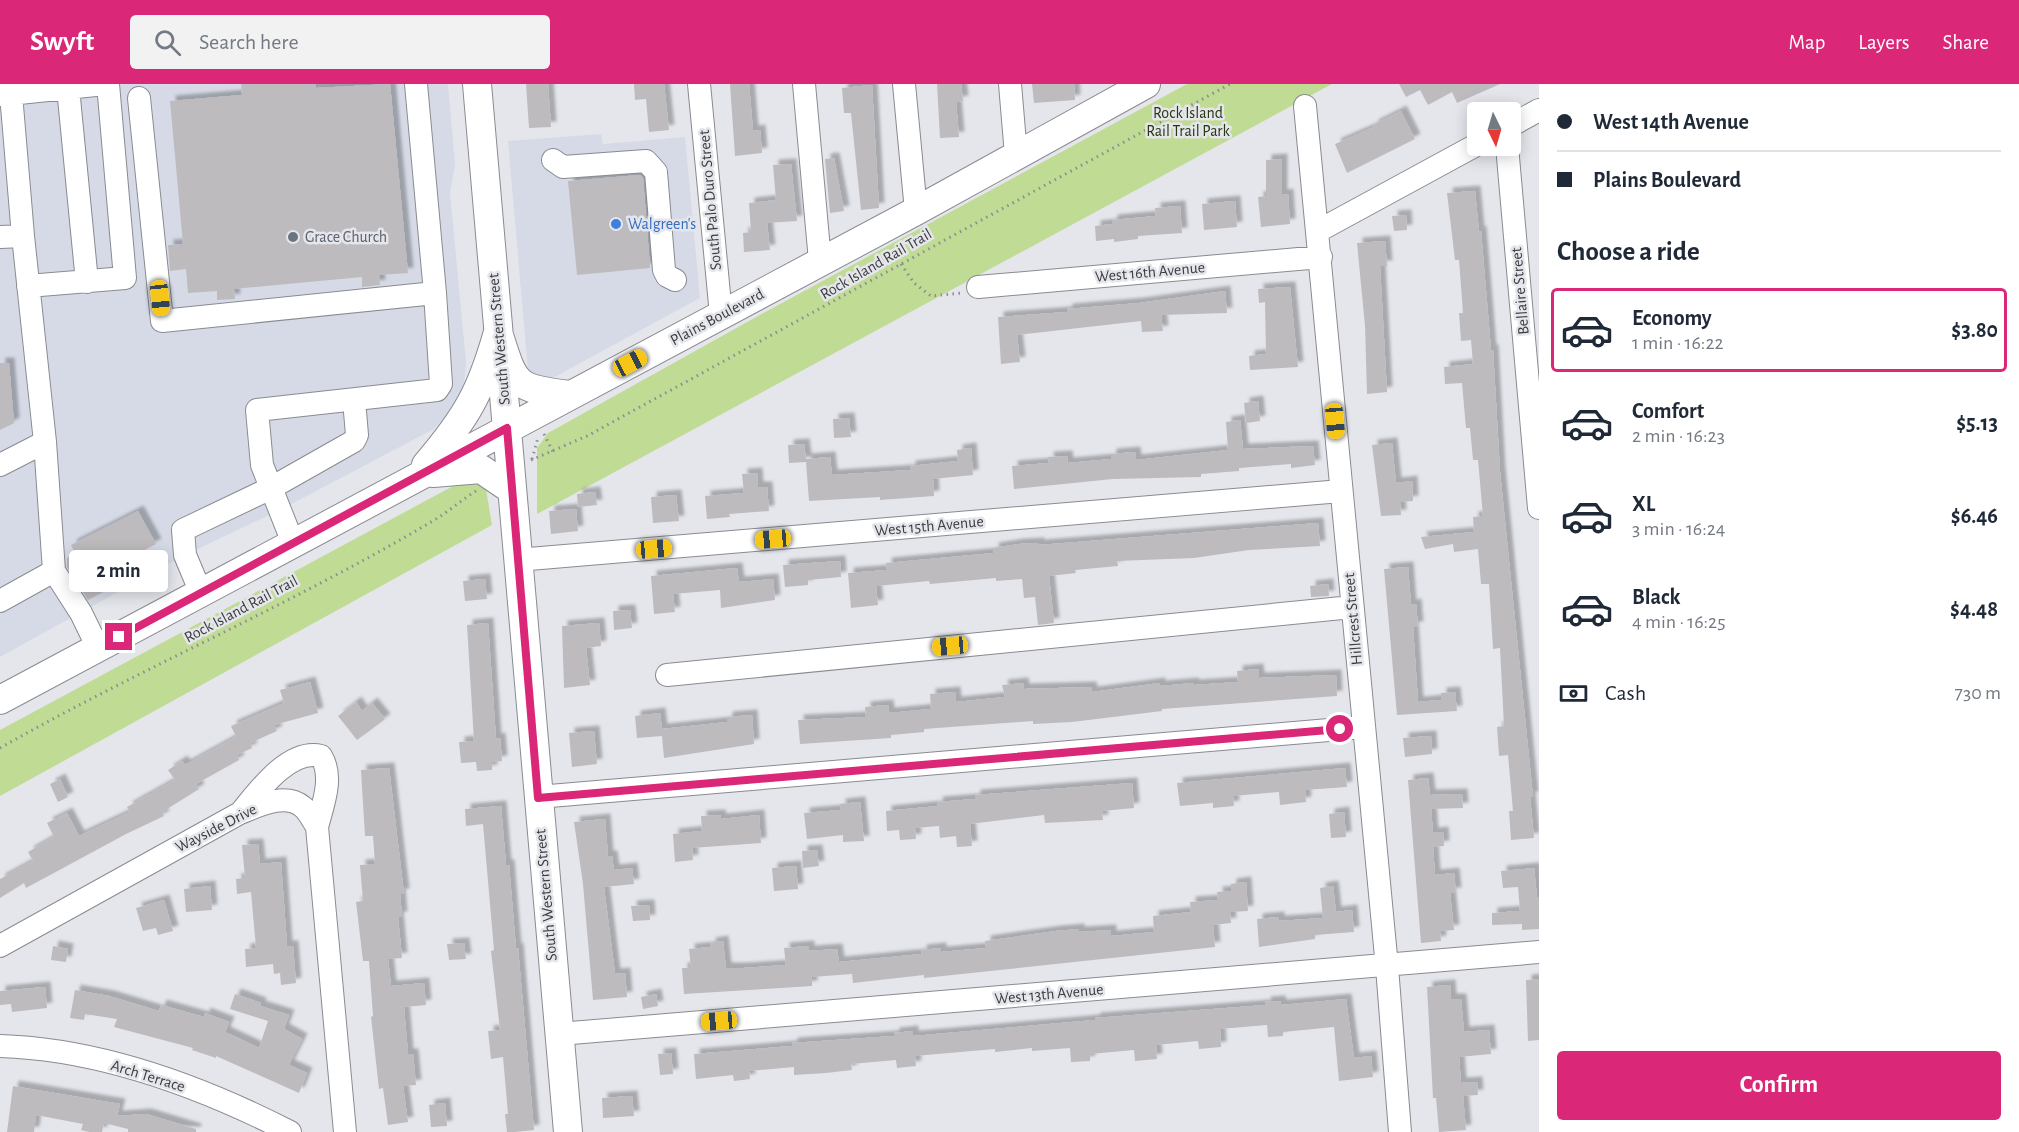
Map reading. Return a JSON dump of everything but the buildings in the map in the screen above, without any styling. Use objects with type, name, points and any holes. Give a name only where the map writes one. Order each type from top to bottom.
[{"type":"main road","name":"South Western Street","points":[[477,84],[568,1132]]},
{"type":"main road","name":"Plains Boulevard","points":[[0,700],[916,211],[1016,155],[1119,91],[1146,84]]},
{"type":"main road","points":[[498,332],[508,364],[518,380],[530,390],[570,395]]},
{"type":"main road","points":[[416,476],[452,434],[473,403],[487,371],[498,332]]},
{"type":"main road","points":[[416,476],[461,469],[481,469],[512,490]]},
{"type":"street","points":[[28,286],[126,278],[106,84],[6,94],[7,132],[23,236],[28,286],[45,442],[54,571],[81,613],[98,648]]},
{"type":"street","points":[[293,543],[262,465],[257,410],[437,390],[441,384],[416,84]]},
{"type":"street","name":"South Palo Duro Street","points":[[699,84],[721,315]]},
{"type":"street","points":[[804,84],[820,261]]},
{"type":"street","points":[[904,84],[916,211]]},
{"type":"street","points":[[1010,84],[1016,155]]},
{"type":"street","points":[[68,88],[87,282]]},
{"type":"street","points":[[139,98],[162,321],[435,293]]},
{"type":"street","name":"Hillcrest Street","points":[[1305,106],[1387,967],[1400,1132]]},
{"type":"street","points":[[1521,120],[1539,110]]},
{"type":"street","points":[[1318,231],[1467,150]]},
{"type":"street","name":"Bellaire Street","points":[[1508,156],[1539,508]]},
{"type":"street","points":[[553,160],[563,167],[646,161],[653,165],[656,172],[664,270],[667,276],[675,280]]},
{"type":"street","points":[[0,237],[23,236]]},
{"type":"street","name":"West 16th Avenue","points":[[978,287],[1321,257]]},
{"type":"street","points":[[201,592],[185,555],[183,530],[271,488],[354,441],[357,435],[354,400]]},
{"type":"street","points":[[0,465],[45,442]]},
{"type":"street","name":"West 15th Avenue","points":[[517,560],[1341,491]]},
{"type":"street","points":[[0,601],[54,571]]},
{"type":"street","points":[[667,675],[1352,607]]},
{"type":"street","points":[[538,798],[1364,727]]},
{"type":"street","points":[[240,813],[279,772],[297,758],[311,753],[321,756],[327,765],[326,794],[317,827],[345,1132]]},
{"type":"street","name":"Wayside Drive","points":[[0,946],[240,813],[268,802],[287,801],[303,807],[317,827]]},
{"type":"street","name":"West 13th Avenue","points":[[559,1035],[1387,967],[1539,952]]},
{"type":"street","name":"Arch Terrace","points":[[0,1046],[68,1054],[152,1074],[217,1099],[290,1132]]},
{"type":"path","name":"Rock Island Rail Trail","points":[[553,452],[544,433],[535,444],[532,459],[553,452],[1230,84]]},
{"type":"path","points":[[901,264],[914,283],[931,296],[957,295],[978,287]]},
{"type":"path","name":"Rock Island Rail Trail","points":[[0,748],[57,715],[204,643],[423,527],[482,487]]},
{"type":"shaded area","points":[[0,84],[448,84],[455,165],[450,193],[466,362],[463,394],[452,413],[432,430],[280,510],[185,555],[0,657]]},
{"type":"shaded area","points":[[601,134],[603,144],[685,137],[700,298],[547,381],[528,371],[508,141]]},
{"type":"green space","name":"Rock Island Rail Trail Park","points":[[1187,84],[1332,84],[537,514],[537,448],[548,433],[758,316]]},
{"type":"green space","points":[[475,481],[486,489],[492,525],[0,796],[0,730],[455,485]]},
{"type":"place","name":"Walgreen's","points":[[616,224]]},
{"type":"place","name":"Grace Church","points":[[293,237]]},
{"type":"route","points":[[119,637],[507,428],[538,798],[1340,729]]}]
